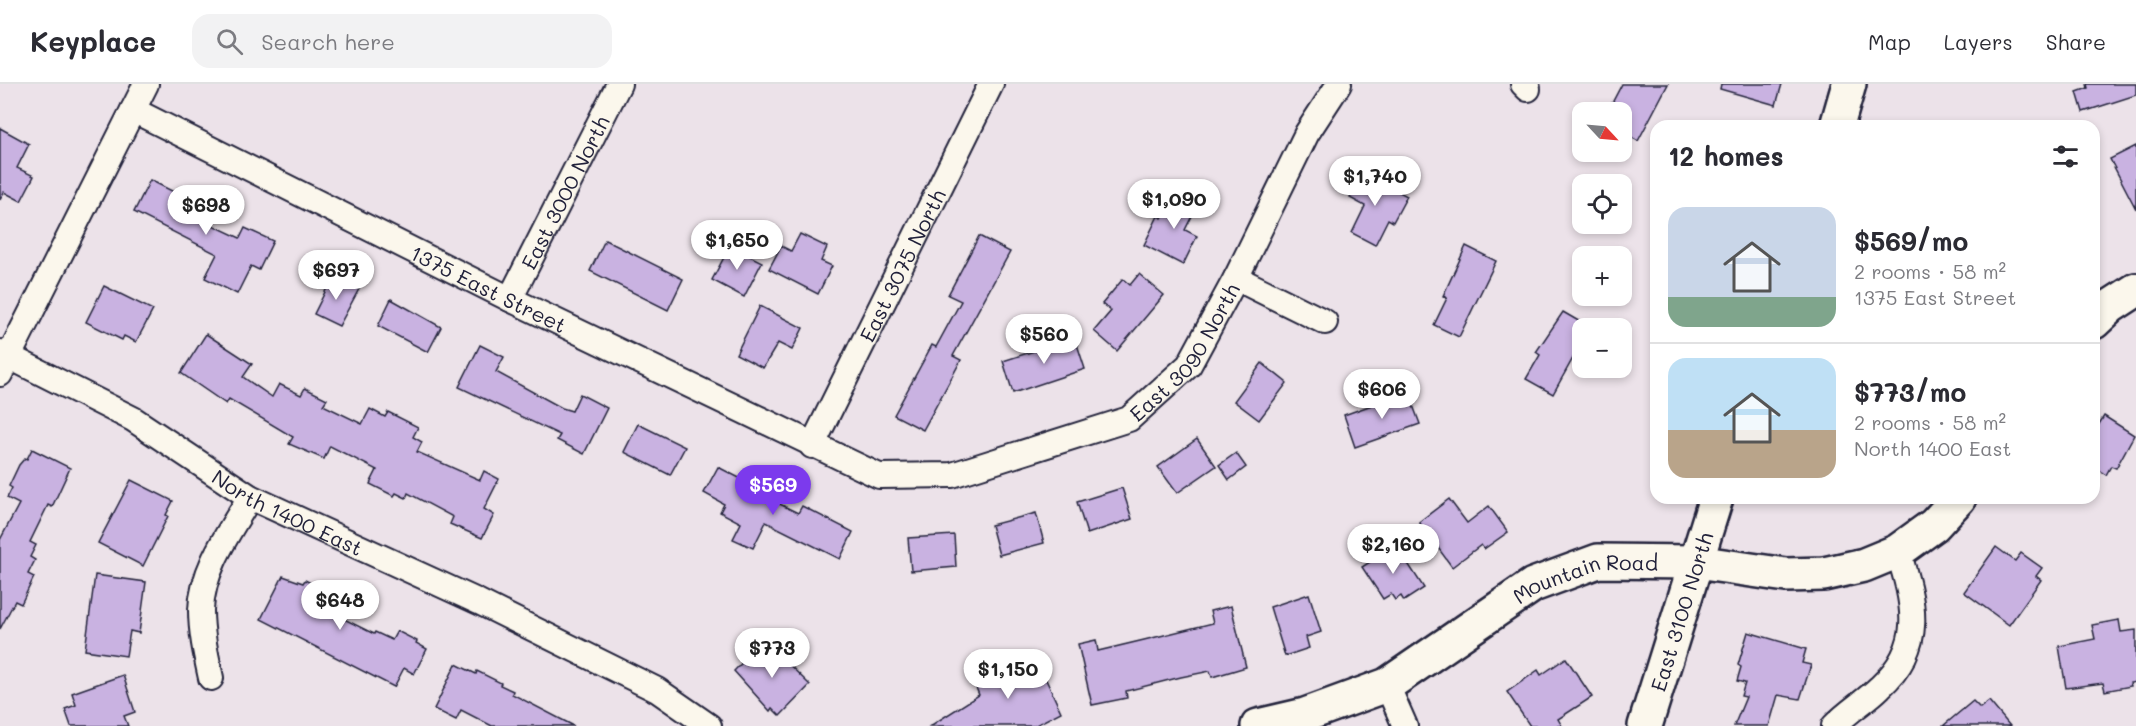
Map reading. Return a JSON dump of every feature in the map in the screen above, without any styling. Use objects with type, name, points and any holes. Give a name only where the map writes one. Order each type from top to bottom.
[{"type":"street","points":[[3,361],[73,233],[146,84]]},
{"type":"street","name":"East 3000 North","points":[[510,299],[619,84]]},
{"type":"street","name":"East 3075 North","points":[[812,446],[991,84]]},
{"type":"street","name":"East 3090 North","points":[[812,446],[879,476],[952,475],[1129,419],[1189,365],[1236,278],[1307,133],[1339,84]]},
{"type":"street","points":[[1838,120],[1850,84]]},
{"type":"street","name":"1375 East Street","points":[[134,110],[510,299],[812,446]]},
{"type":"street","points":[[1236,278],[1325,322]]},
{"type":"street","points":[[2100,316],[2111,306],[2136,290]]},
{"type":"street","name":"North 1400 East","points":[[3,361],[133,419],[250,497],[479,602],[647,685],[709,726]]},
{"type":"street","points":[[211,678],[202,634],[201,608],[205,585],[215,558],[250,497]]},
{"type":"street","name":"East 3100 North","points":[[1645,726],[1714,504]]},
{"type":"street","name":"Mountain Road","points":[[1258,726],[1305,715],[1387,685],[1533,585],[1598,561],[1696,562],[1786,575],[1824,574],[1864,565],[1898,551],[1934,525],[1953,504]]},
{"type":"street","points":[[1834,726],[1882,686],[1898,665],[1908,645],[1914,619],[1911,593],[1898,551]]},
{"type":"street","points":[[1387,685],[1405,726]]},
{"type":"building","points":[[1622,84],[1668,84],[1638,141],[1632,138],[1632,102],[1613,102]]},
{"type":"building","points":[[1721,84],[1782,84],[1776,105],[1720,89]]},
{"type":"building","points":[[2087,84],[2136,84],[2136,95],[2083,112],[2077,92],[2088,88]]},
{"type":"building","points":[[0,128],[29,144],[17,168],[34,176],[21,201],[4,192],[0,200]]},
{"type":"building","points":[[2136,146],[2136,209],[2110,159]]},
{"type":"building","points":[[1363,172],[1407,196],[1393,222],[1388,219],[1375,245],[1352,233],[1365,206],[1350,198]]},
{"type":"building","points":[[150,180],[174,192],[171,196],[211,216],[208,223],[240,238],[245,228],[273,241],[259,270],[251,266],[237,294],[205,278],[217,254],[134,212]]},
{"type":"building","points":[[1176,191],[1199,202],[1185,230],[1197,236],[1183,265],[1144,245],[1158,216],[1162,218]]},
{"type":"building","points":[[800,234],[827,247],[821,261],[832,266],[818,294],[769,269],[781,246],[791,251]]},
{"type":"building","points":[[979,236],[1010,252],[953,356],[961,360],[923,430],[894,415],[932,345],[936,347],[961,301],[948,295]]},
{"type":"building","points":[[605,240],[683,279],[668,310],[590,271]]},
{"type":"building","points":[[730,246],[762,262],[744,297],[712,280]]},
{"type":"building","points":[[1466,246],[1496,261],[1459,337],[1434,325],[1447,298],[1443,296]]},
{"type":"building","points":[[1139,274],[1164,295],[1117,351],[1094,331],[1111,311],[1102,304],[1123,279],[1130,285]]},
{"type":"building","points":[[333,276],[359,289],[339,326],[314,314]]},
{"type":"building","points":[[104,286],[153,310],[136,342],[124,336],[122,340],[86,322]]},
{"type":"building","points":[[391,299],[441,327],[428,352],[378,326]]},
{"type":"building","points":[[760,306],[803,328],[792,350],[778,343],[763,368],[736,354]]},
{"type":"building","points":[[1563,312],[1573,318],[1572,360],[1553,394],[1526,379],[1540,355],[1536,352]]},
{"type":"building","points":[[206,334],[252,364],[243,377],[272,397],[279,384],[301,395],[305,388],[327,399],[323,405],[362,424],[370,409],[385,417],[388,412],[418,427],[413,437],[422,442],[417,452],[480,480],[484,471],[499,479],[484,509],[494,515],[482,538],[450,524],[453,517],[408,493],[406,498],[396,493],[394,496],[370,484],[377,470],[330,446],[324,459],[289,444],[293,437],[229,399],[226,404],[181,373]]},
{"type":"building","points":[[1075,338],[1085,369],[1013,393],[1003,361]]},
{"type":"building","points":[[480,345],[504,357],[496,372],[562,408],[572,411],[580,394],[607,408],[584,454],[557,440],[560,435],[459,387]]},
{"type":"building","points":[[1262,363],[1287,383],[1259,420],[1234,401]]},
{"type":"building","points":[[1408,392],[1420,424],[1355,447],[1344,415]]},
{"type":"building","points":[[2104,416],[2134,435],[2116,468],[2111,466],[2106,475],[2100,471],[2100,422]]},
{"type":"building","points":[[638,424],[685,447],[670,475],[624,452]]},
{"type":"building","points":[[1197,439],[1216,466],[1177,493],[1158,467]]},
{"type":"building","points":[[32,449],[70,468],[52,507],[48,505],[30,542],[36,545],[30,557],[35,560],[28,574],[34,577],[21,604],[15,601],[0,629],[0,540],[19,504],[7,498],[12,488],[9,486],[19,465],[25,458],[27,459]]},
{"type":"building","points":[[1236,453],[1246,467],[1229,480],[1219,465]]},
{"type":"building","points":[[718,467],[759,488],[757,493],[798,513],[802,506],[853,532],[840,559],[766,522],[753,548],[733,539],[741,523],[720,512],[724,504],[704,493]]},
{"type":"building","points":[[131,480],[173,501],[143,566],[98,543]]},
{"type":"building","points":[[1122,488],[1132,519],[1087,534],[1077,502]]},
{"type":"building","points":[[1449,499],[1467,523],[1489,506],[1508,532],[1484,549],[1481,545],[1452,567],[1419,522]]},
{"type":"building","points":[[1036,513],[1044,543],[999,555],[991,525]]},
{"type":"building","points":[[954,535],[956,567],[911,571],[908,538]]},
{"type":"building","points":[[1396,545],[1424,588],[1404,601],[1401,596],[1395,600],[1391,594],[1383,599],[1362,567]]},
{"type":"building","points":[[1996,547],[2015,561],[2021,553],[2042,568],[2036,576],[2041,580],[2009,625],[1964,592]]},
{"type":"building","points":[[95,575],[146,582],[139,633],[130,631],[126,656],[85,650]]},
{"type":"building","points":[[283,576],[303,583],[305,580],[351,604],[344,619],[374,634],[375,632],[392,640],[397,631],[417,641],[416,643],[427,649],[414,674],[404,668],[394,687],[261,619]]},
{"type":"building","points":[[1309,594],[1321,632],[1306,637],[1309,648],[1285,656],[1270,607]]},
{"type":"building","points":[[1231,606],[1246,667],[1212,677],[1210,671],[1181,677],[1126,691],[1127,698],[1092,705],[1078,644],[1096,640],[1098,651],[1213,623],[1210,611]]},
{"type":"building","points":[[2119,620],[2121,632],[2136,630],[2136,682],[2130,683],[2131,686],[2105,691],[2103,683],[2066,688],[2059,646],[2095,639],[2092,625]]},
{"type":"building","points":[[1748,632],[1806,649],[1802,663],[1811,665],[1800,699],[1778,695],[1769,726],[1734,726],[1746,697],[1741,696],[1745,683],[1737,681],[1741,667],[1738,665]]},
{"type":"building","points":[[764,640],[810,685],[780,716],[772,708],[770,711],[734,671]]},
{"type":"building","points":[[1035,656],[1061,712],[1034,726],[930,726],[979,695],[975,685]]},
{"type":"building","points":[[1566,658],[1592,697],[1558,719],[1562,726],[1530,726],[1507,692],[1538,670],[1541,675]]},
{"type":"building","points":[[456,664],[501,683],[500,685],[513,691],[512,694],[574,726],[492,726],[461,710],[456,720],[434,709]]},
{"type":"building","points":[[123,675],[135,712],[124,716],[128,726],[71,726],[65,709],[76,705],[72,693]]},
{"type":"building","points":[[1973,701],[1980,708],[1989,701],[2010,726],[1943,726]]}]
